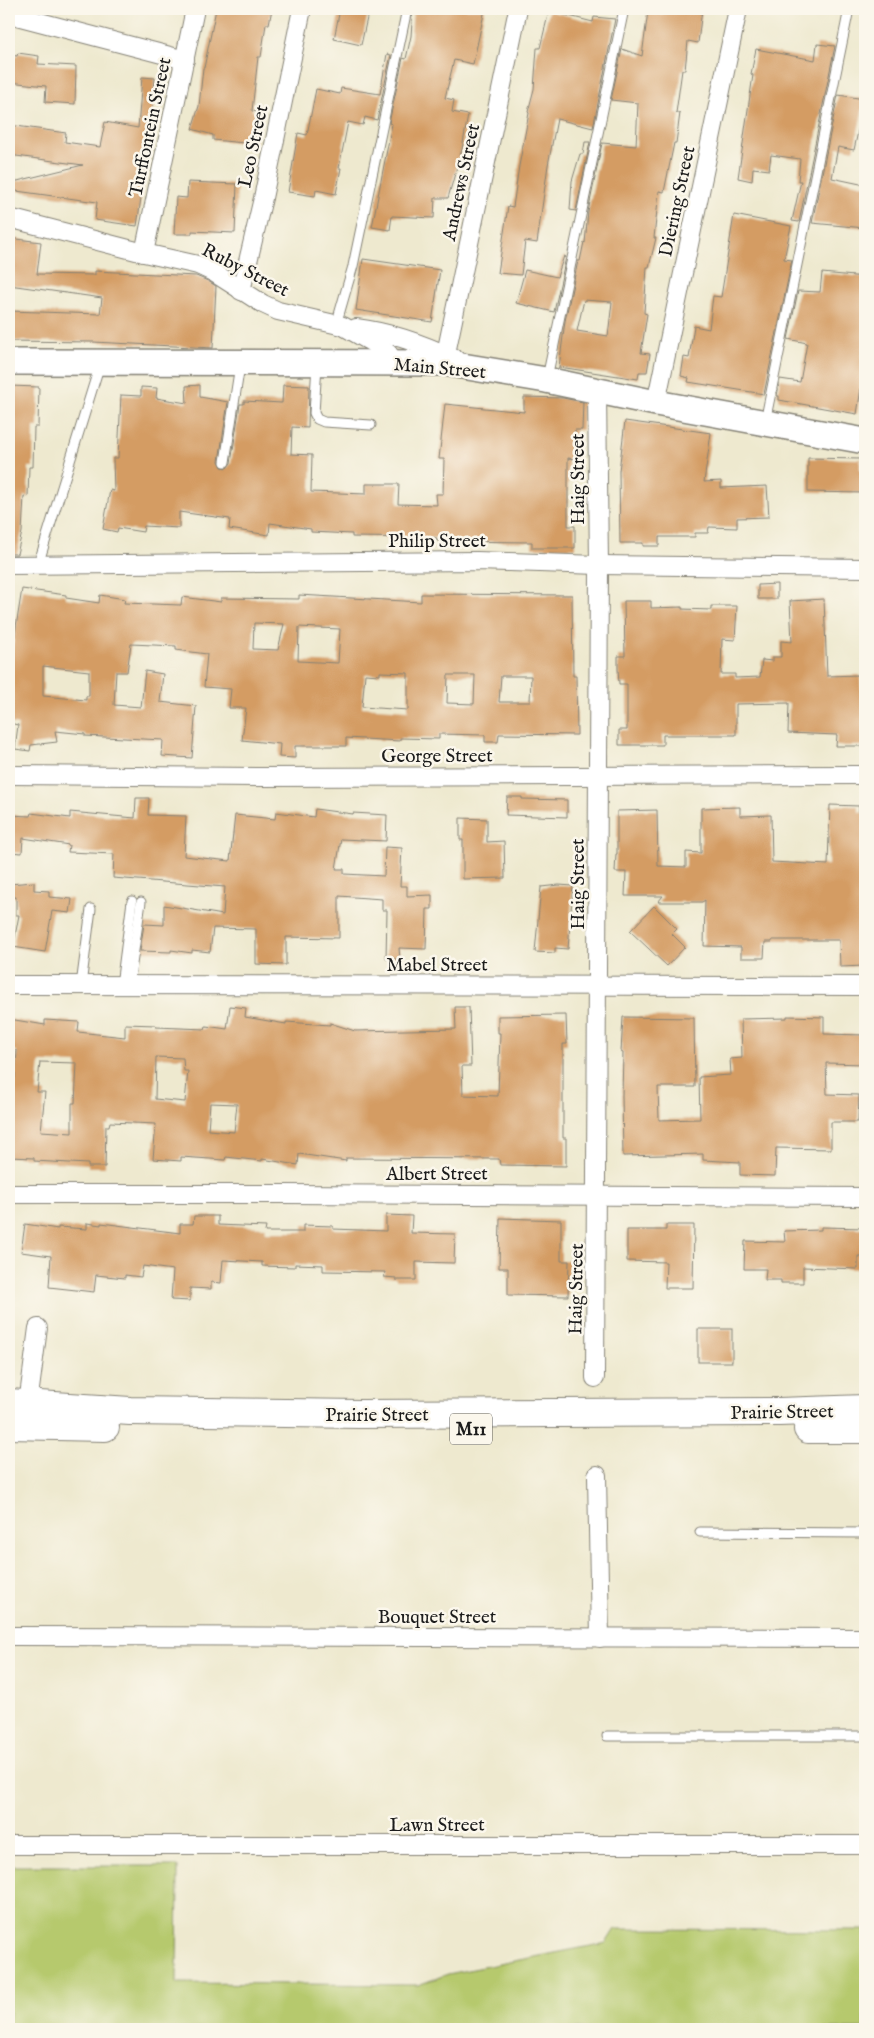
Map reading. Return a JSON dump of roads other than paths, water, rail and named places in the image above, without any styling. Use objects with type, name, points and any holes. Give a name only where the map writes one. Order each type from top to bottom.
[{"type":"main road","name":"Main Street","points":[[9,362],[395,363],[444,359],[477,369],[546,380],[656,403],[865,441]]},
{"type":"main road","name":"Prairie Street","points":[[19,1404],[130,1411],[360,1414],[769,1412],[865,1409]]},
{"type":"main road","name":"Prairie Street","points":[[9,1425],[346,1429],[865,1429]]},
{"type":"street","name":"Turffontein Street","points":[[144,253],[195,9]]},
{"type":"street","name":"Leo Street","points":[[240,291],[263,198],[302,9]]},
{"type":"street","name":"Andrews Street","points":[[444,359],[518,9]]},
{"type":"street","name":"Diering Street","points":[[656,403],[738,9]]},
{"type":"street","points":[[9,14],[185,60]]},
{"type":"street","name":"Ruby Street","points":[[9,218],[198,265],[213,272],[240,291],[278,311],[339,326],[378,346],[388,353],[395,363]]},
{"type":"street","points":[[339,326],[391,335],[424,345],[444,359]]},
{"type":"street","name":"Haig Street","points":[[595,1378],[598,985],[598,390]]},
{"type":"street","name":"Philip Street","points":[[9,566],[477,561],[599,565],[865,568]]},
{"type":"street","name":"George Street","points":[[9,775],[258,777],[865,775]]},
{"type":"street","name":"Mabel Street","points":[[9,986],[865,986]]},
{"type":"street","name":"Albert Street","points":[[9,1194],[865,1197]]},
{"type":"street","points":[[19,1404],[38,1328]]},
{"type":"street","points":[[598,1475],[600,1638]]},
{"type":"street","name":"Bouquet Street","points":[[9,1636],[865,1638]]},
{"type":"street","name":"Lawn Street","points":[[9,1845],[865,1845]]},
{"type":"lane","points":[[339,326],[407,9]]},
{"type":"lane","points":[[546,380],[624,9]]},
{"type":"lane","points":[[765,422],[850,9]]},
{"type":"lane","points":[[38,565],[101,362]]},
{"type":"lane","points":[[225,462],[241,362]]},
{"type":"lane","points":[[318,362],[314,413],[317,419],[324,422],[371,426]]},
{"type":"lane","points":[[125,985],[137,901]]},
{"type":"lane","points":[[81,985],[91,909]]},
{"type":"lane","points":[[700,1532],[865,1533]]},
{"type":"lane","points":[[606,1736],[865,1736]]}]
